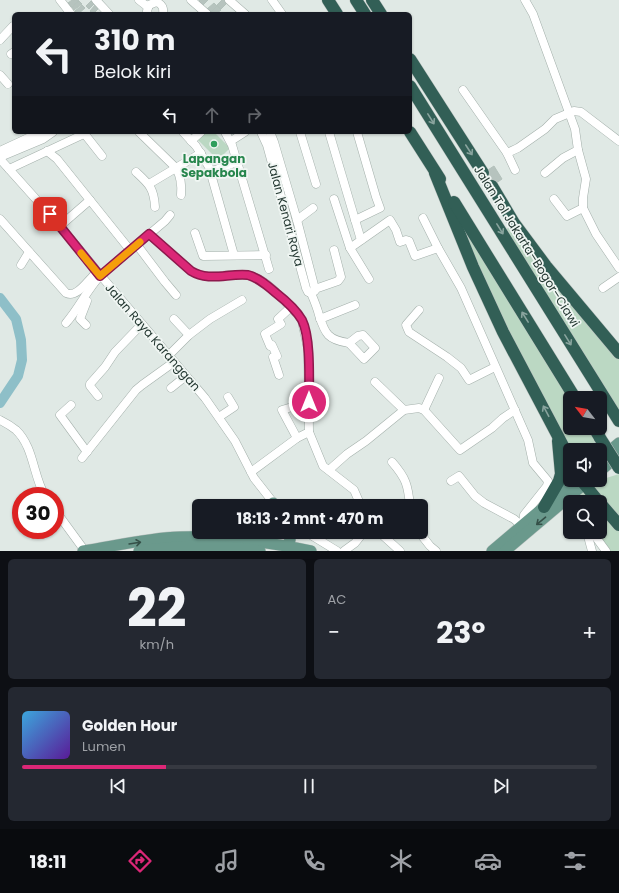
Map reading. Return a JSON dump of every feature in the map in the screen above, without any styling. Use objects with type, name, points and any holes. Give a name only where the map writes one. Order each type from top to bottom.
[{"type":"highway","points":[[328,0],[336,12]]},
{"type":"highway","points":[[356,0],[363,12]]},
{"type":"highway","points":[[372,0],[380,12]]},
{"type":"highway","points":[[412,62],[484,173]]},
{"type":"highway","name":"Jalan Tol Jakarta–Bogor–Ciawi","points":[[412,89],[619,421]]},
{"type":"highway","points":[[411,134],[571,391]]},
{"type":"highway","points":[[435,173],[503,332],[563,445]]},
{"type":"highway","points":[[492,186],[514,223],[546,266],[619,353]]},
{"type":"highway","points":[[544,507],[559,481],[561,474],[557,433]]},
{"type":"highway","points":[[598,435],[619,468]]},
{"type":"highway","points":[[587,487],[593,495]]},
{"type":"highway","points":[[607,512],[619,525]]},
{"type":"main road","points":[[607,453],[619,443]]},
{"type":"main road","points":[[607,465],[619,455]]},
{"type":"main road","points":[[492,551],[544,507],[573,487]]},
{"type":"main road","points":[[505,551],[563,507]]},
{"type":"main road","points":[[84,551],[158,539],[185,537],[230,538],[311,551]]},
{"type":"main road","points":[[287,546],[290,539]]},
{"type":"main road","points":[[144,551],[195,545],[260,551]]},
{"type":"street","points":[[60,0],[69,12]]},
{"type":"street","points":[[96,0],[107,12]]},
{"type":"street","points":[[140,0],[149,6],[156,2],[161,4],[164,8],[163,12]]},
{"type":"street","points":[[192,0],[202,12]]},
{"type":"street","points":[[230,0],[243,12]]},
{"type":"street","points":[[272,0],[281,12]]},
{"type":"street","points":[[525,0],[533,14],[569,113],[572,116],[576,128],[578,150],[586,179],[583,208],[596,234],[619,268]]},
{"type":"street","points":[[0,40],[12,26]]},
{"type":"street","points":[[0,75],[8,84]]},
{"type":"street","points":[[463,90],[507,154],[515,170]]},
{"type":"street","points":[[507,154],[518,148],[545,128],[555,118],[576,111],[581,112],[619,141]]},
{"type":"street","points":[[0,151],[31,137],[44,134]]},
{"type":"street","points":[[2,163],[47,151],[84,134],[102,156]]},
{"type":"street","points":[[141,134],[176,168],[182,184],[181,195]]},
{"type":"street","points":[[185,134],[192,140],[201,153],[210,172],[234,255]]},
{"type":"street","points":[[192,140],[199,134]]},
{"type":"street","name":"Jalan Kenari Raya","points":[[262,134],[267,145],[306,288],[308,292],[313,291]]},
{"type":"street","name":"Jalan Kenari Raya","points":[[271,134],[297,220],[321,326],[331,338],[340,342],[349,343]]},
{"type":"street","points":[[301,134],[316,184]]},
{"type":"street","points":[[330,134],[361,240]]},
{"type":"street","points":[[355,220],[380,208],[357,134]]},
{"type":"street","points":[[229,135],[269,269]]},
{"type":"street","points":[[2,163],[31,137]]},
{"type":"street","points":[[545,173],[563,158],[578,150]]},
{"type":"street","points":[[47,151],[57,159],[130,250]]},
{"type":"street","points":[[149,184],[201,153]]},
{"type":"street","points":[[210,172],[237,162]]},
{"type":"street","name":"Jalan Raya Karanggan","points":[[2,163],[60,226],[205,398],[234,441],[251,472],[271,499]]},
{"type":"street","points":[[136,172],[149,184],[154,194],[155,207]]},
{"type":"street","points":[[334,199],[350,248],[369,280]]},
{"type":"street","points":[[554,199],[568,216],[583,208]]},
{"type":"street","points":[[60,226],[90,200]]},
{"type":"street","points":[[297,220],[313,208]]},
{"type":"street","points":[[0,219],[69,295],[74,294],[100,275],[165,221],[170,215]]},
{"type":"street","points":[[423,218],[461,288],[528,440],[533,463],[548,481],[547,486],[524,515],[523,525],[484,503],[475,496],[459,476],[451,482]]},
{"type":"street","points":[[350,248],[390,220],[396,230],[400,242],[406,240],[409,242],[415,256],[438,248]]},
{"type":"street","points":[[195,233],[203,256],[266,256]]},
{"type":"street","points":[[149,234],[191,271],[198,275],[209,277],[242,275],[253,276],[269,287],[291,307],[302,321],[308,349],[309,432],[320,461],[354,490],[358,499]]},
{"type":"street","points":[[137,244],[164,282],[176,295]]},
{"type":"street","points":[[313,291],[341,278],[334,250]]},
{"type":"street","points":[[22,265],[29,252]]},
{"type":"street","points":[[66,323],[82,303],[91,285],[100,275]]},
{"type":"street","points":[[86,325],[80,319],[100,275]]},
{"type":"street","points":[[603,288],[619,277]]},
{"type":"street","points":[[71,405],[60,415],[84,455],[136,390],[171,359],[189,335],[210,319],[242,300]]},
{"type":"street","points":[[320,319],[355,305]]},
{"type":"street","points":[[279,375],[273,357],[276,356],[272,345],[270,346],[265,334],[281,324],[278,319],[291,307]]},
{"type":"street","points":[[420,310],[406,325],[409,332],[447,357],[460,368],[469,380],[471,381],[495,367]]},
{"type":"street","points":[[174,319],[189,335]]},
{"type":"street","points":[[98,396],[90,384],[105,367],[115,352],[142,324]]},
{"type":"street","points":[[171,388],[186,376]]},
{"type":"street","points":[[424,410],[439,378]]},
{"type":"street","points":[[375,382],[404,410]]},
{"type":"street","points":[[219,417],[234,407],[228,397]]},
{"type":"street","points":[[297,438],[282,410],[309,402]]},
{"type":"street","points":[[329,470],[347,454],[366,441],[404,410],[419,408],[424,410],[460,450],[515,410]]},
{"type":"street","points":[[0,420],[17,431],[23,439],[41,487]]},
{"type":"street","points":[[251,472],[297,438],[309,432]]},
{"type":"street","points":[[392,462],[401,472],[406,483],[409,499]]},
{"type":"street","points":[[64,523],[84,551]]},
{"type":"street","points":[[317,539],[337,551]]},
{"type":"street","points":[[344,551],[358,539]]},
{"type":"street","points":[[387,539],[400,551]]},
{"type":"street","points":[[424,539],[436,551]]},
{"type":"street","points":[[589,539],[592,551]]},
{"type":"street","points":[[597,539],[606,551]]},
{"type":"green space","name":"Lapangan Sepakbola","points":[[204,134],[216,134],[230,148],[218,160],[198,140]]},
{"type":"green space","points":[[435,173],[566,391],[563,391],[563,435],[598,435],[603,443],[563,443],[563,487],[544,507],[559,481],[557,433],[503,332]]},
{"type":"green space","points":[[514,223],[619,353],[619,421],[607,402],[607,391],[600,391],[502,233]]},
{"type":"green space","points":[[619,474],[619,551],[606,551],[598,539],[607,539],[607,495],[572,495],[582,487],[607,487],[607,478]]},
{"type":"building","points":[[72,0],[79,1],[71,7],[68,3]]},
{"type":"building","points":[[200,0],[208,0],[202,6],[198,2]]},
{"type":"building","points":[[222,0],[229,1],[221,9],[217,5]]},
{"type":"building","points":[[79,1],[82,4],[74,10],[72,7]]},
{"type":"building","points":[[91,1],[94,4],[89,9],[86,6]]},
{"type":"building","points":[[214,3],[217,6],[211,12],[207,9]]},
{"type":"building","points":[[82,5],[85,8],[80,12],[75,11]]},
{"type":"building","points":[[95,5],[99,8],[95,12],[90,11]]},
{"type":"building","points":[[217,6],[221,10],[218,12],[211,12]]},
{"type":"building","points":[[494,166],[502,179],[486,190],[477,177]]},
{"type":"waterway","points":[[0,298],[16,319],[21,340],[22,360],[18,376],[0,403]]},
{"type":"slow traffic","points":[[81,253],[100,276],[140,242]]},
{"type":"place","name":"Lapangan Sepakbola","points":[[214,144]]},
{"type":"route","points":[[50,214],[100,276],[149,234],[191,271],[198,275],[209,277],[248,275],[258,279],[282,298],[302,321],[308,349],[309,402]]}]
